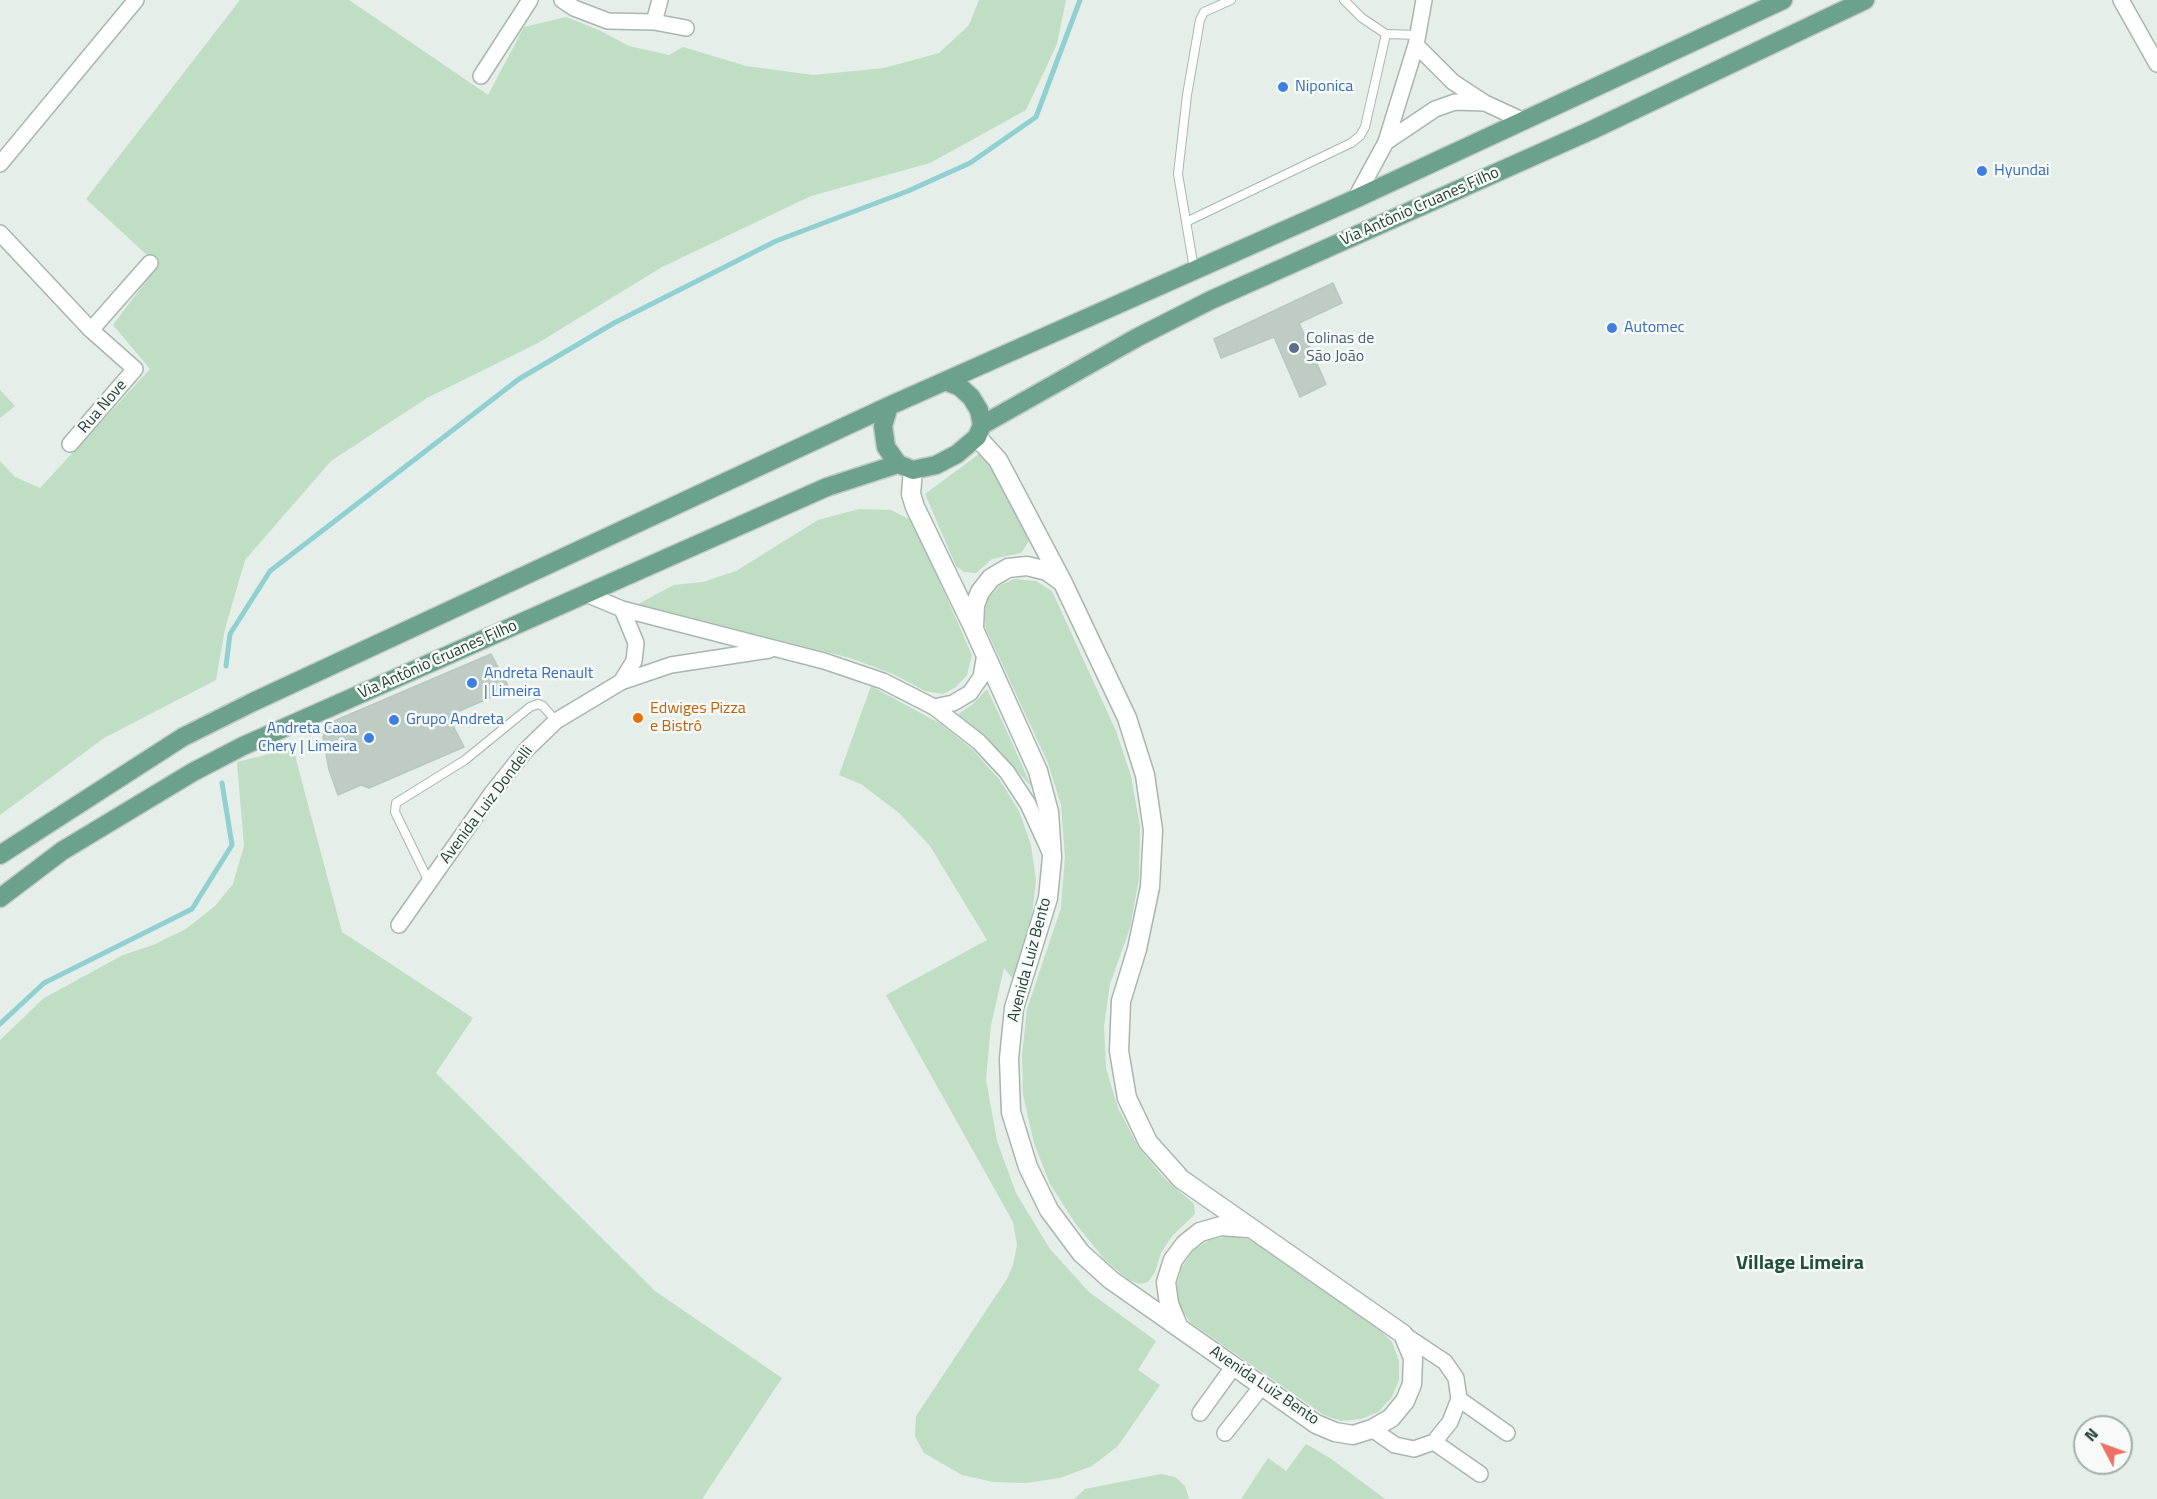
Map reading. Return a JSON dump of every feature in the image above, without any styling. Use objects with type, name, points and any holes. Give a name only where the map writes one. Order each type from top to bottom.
[{"type":"main road","name":"Via Antônio Cruanes Filho","points":[[945,381],[1194,269],[1355,200],[1783,0]]},
{"type":"main road","name":"Via Antônio Cruanes Filho","points":[[980,431],[1138,338],[1211,300],[1592,130],[1865,0]]},
{"type":"main road","points":[[0,855],[183,737],[889,406],[945,381],[960,387],[971,397],[979,410],[980,431],[957,454],[936,465],[905,467],[886,447],[884,426],[889,406]]},
{"type":"main road","name":"Via Antônio Cruanes Filho","points":[[0,898],[62,851],[193,772],[243,746],[827,487],[905,467]]},
{"type":"street","points":[[0,164],[136,0]]},
{"type":"street","points":[[481,76],[530,0]]},
{"type":"street","points":[[562,0],[574,8],[608,21],[654,22],[686,28]]},
{"type":"street","points":[[654,22],[660,0]]},
{"type":"street","points":[[1355,200],[1386,142],[1417,40],[1424,0]]},
{"type":"street","points":[[2121,0],[2157,64]]},
{"type":"street","points":[[1417,40],[1453,82],[1485,103],[1524,121]]},
{"type":"street","points":[[1386,142],[1435,109],[1455,102],[1485,103]]},
{"type":"street","points":[[0,232],[91,330],[150,263]]},
{"type":"street","name":"Rua Nove","points":[[70,444],[135,369],[91,330]]},
{"type":"street","points":[[980,431],[1064,583],[1127,718],[1144,775],[1153,830],[1150,887],[1137,949],[1121,1001],[1119,1051],[1127,1098],[1148,1142],[1181,1179],[1444,1362],[1456,1378],[1459,1399],[1450,1422],[1434,1442],[1414,1449],[1395,1445],[1372,1429]]},
{"type":"street","name":"Avenida Luiz Bento","points":[[905,467],[915,507],[974,627],[1038,771],[1049,812],[1052,858],[1048,898],[1014,1008],[1009,1059],[1011,1112],[1028,1167],[1049,1210],[1081,1253],[1111,1280],[1316,1424],[1335,1432],[1353,1435],[1372,1429],[1391,1418],[1405,1401],[1412,1384],[1413,1358],[1403,1334]]},
{"type":"street","points":[[974,627],[975,605],[980,592],[991,578],[1008,568],[1027,566],[1047,571],[1064,583]]},
{"type":"street","name":"Avenida Luiz Dondelli","points":[[586,594],[622,609],[778,649],[883,681],[934,707],[979,742],[1007,772],[1028,804],[1052,858]]},
{"type":"street","points":[[621,682],[634,661],[636,643],[622,609]]},
{"type":"street","name":"Avenida Luiz Dondelli","points":[[399,925],[492,793],[527,749],[556,721],[621,682],[670,665],[778,649]]},
{"type":"street","points":[[934,707],[953,704],[970,693],[981,677],[985,654]]},
{"type":"street","points":[[1179,1328],[1168,1304],[1166,1282],[1173,1260],[1185,1244],[1200,1232],[1221,1226],[1249,1228]]},
{"type":"street","points":[[1200,1413],[1234,1366]]},
{"type":"street","points":[[1225,1433],[1262,1386]]},
{"type":"street","points":[[1459,1399],[1507,1433]]},
{"type":"street","points":[[1434,1442],[1480,1474]]},
{"type":"lane","points":[[1194,269],[1178,174],[1187,95],[1200,20],[1204,12],[1231,0]]},
{"type":"lane","points":[[1344,0],[1362,18],[1386,34],[1417,40]]},
{"type":"lane","points":[[1186,222],[1351,143],[1360,136],[1365,127],[1386,34]]},
{"type":"lane","points":[[429,882],[395,812],[396,803],[465,760],[530,707],[538,704],[543,706],[556,721]]},
{"type":"green space","points":[[240,0],[349,0],[488,95],[524,27],[566,17],[601,31],[629,46],[669,55],[683,47],[746,66],[813,75],[884,68],[939,53],[969,25],[979,0],[1066,0],[1057,44],[1026,110],[930,163],[811,196],[662,267],[538,343],[427,398],[331,461],[245,560],[225,629],[216,680],[104,738],[0,815],[0,461],[15,477],[40,488],[150,369],[113,325],[158,265],[86,199]]},
{"type":"green space","points":[[0,390],[15,406],[0,418]]},
{"type":"green space","points":[[987,448],[1029,541],[1021,553],[992,559],[976,573],[964,572],[956,566],[925,494]]},
{"type":"green space","points":[[859,509],[891,510],[913,521],[972,655],[967,675],[956,687],[943,694],[925,691],[893,674],[850,658],[638,604],[674,585],[703,582],[736,571],[818,520]]},
{"type":"green space","points":[[1015,579],[1036,581],[1052,591],[1116,731],[1131,776],[1140,827],[1139,879],[1130,928],[1110,984],[1104,1026],[1106,1068],[1118,1108],[1139,1148],[1165,1179],[1194,1204],[1195,1214],[1172,1236],[1161,1253],[1155,1272],[1148,1282],[1140,1284],[1129,1280],[1105,1260],[1075,1223],[1050,1184],[1034,1143],[1023,1095],[1022,1055],[1027,1009],[1061,908],[1065,857],[1061,805],[1048,763],[986,629],[984,614],[988,599],[1000,585]]},
{"type":"green space","points":[[871,686],[941,724],[972,749],[999,779],[1019,811],[1031,845],[1036,881],[1032,914],[1013,979],[1004,968],[991,1025],[986,1079],[997,1141],[1016,1193],[1050,1249],[1089,1292],[1156,1341],[1138,1370],[1160,1385],[1118,1446],[1092,1466],[1060,1478],[1026,1483],[993,1482],[962,1475],[924,1453],[915,1436],[916,1416],[1007,1279],[1013,1265],[1017,1245],[1013,1222],[886,995],[987,940],[930,846],[899,813],[861,784],[839,775]]},
{"type":"green space","points":[[987,689],[1032,788],[1001,752],[957,715],[973,704]]},
{"type":"green space","points":[[293,748],[342,932],[473,1018],[436,1073],[655,1291],[782,1378],[702,1499],[0,1499],[0,1040],[44,998],[123,955],[153,945],[186,929],[215,906],[233,884],[244,846],[237,762]]},
{"type":"green space","points":[[1229,1236],[1251,1240],[1377,1327],[1392,1342],[1399,1361],[1399,1380],[1392,1397],[1378,1412],[1361,1419],[1341,1421],[1324,1415],[1191,1323],[1179,1306],[1177,1285],[1182,1267],[1193,1251],[1209,1240]]},
{"type":"green space","points":[[1306,1444],[1330,1458],[1385,1499],[1241,1499],[1268,1458],[1286,1471]]},
{"type":"green space","points":[[1161,1474],[1175,1477],[1185,1486],[1189,1499],[1074,1499],[1085,1489]]},
{"type":"building","name":"Colinas de São João","points":[[1333,283],[1342,303],[1299,323],[1326,384],[1300,397],[1274,337],[1221,358],[1214,339]]},
{"type":"building","name":"Grupo Andreta","points":[[491,654],[510,689],[448,716],[464,747],[369,788],[361,785],[338,795],[329,770],[323,737],[327,724]]},
{"type":"waterway","points":[[226,666],[230,634],[270,571],[519,379],[614,323],[776,241],[908,191],[970,163],[1036,117],[1080,0]]},
{"type":"waterway","points":[[0,1024],[44,983],[192,909],[232,845],[222,783]]},
{"type":"place","name":"Niponica","points":[[1283,87]]},
{"type":"place","name":"Hyundai","points":[[1982,171]]},
{"type":"place","name":"Automec","points":[[1612,328]]},
{"type":"place","name":"Colinas de São João","points":[[1294,348]]},
{"type":"place","name":"Andreta Renault | Limeira","points":[[472,683]]},
{"type":"place","name":"Edwiges Pizza e Bistrô","points":[[638,718]]},
{"type":"place","name":"Grupo Andreta","points":[[394,720]]},
{"type":"place","name":"Andreta Caoa Chery | Limeira","points":[[369,738]]},
{"type":"district","name":"Village Limeira","points":[[1800,1264]]}]
